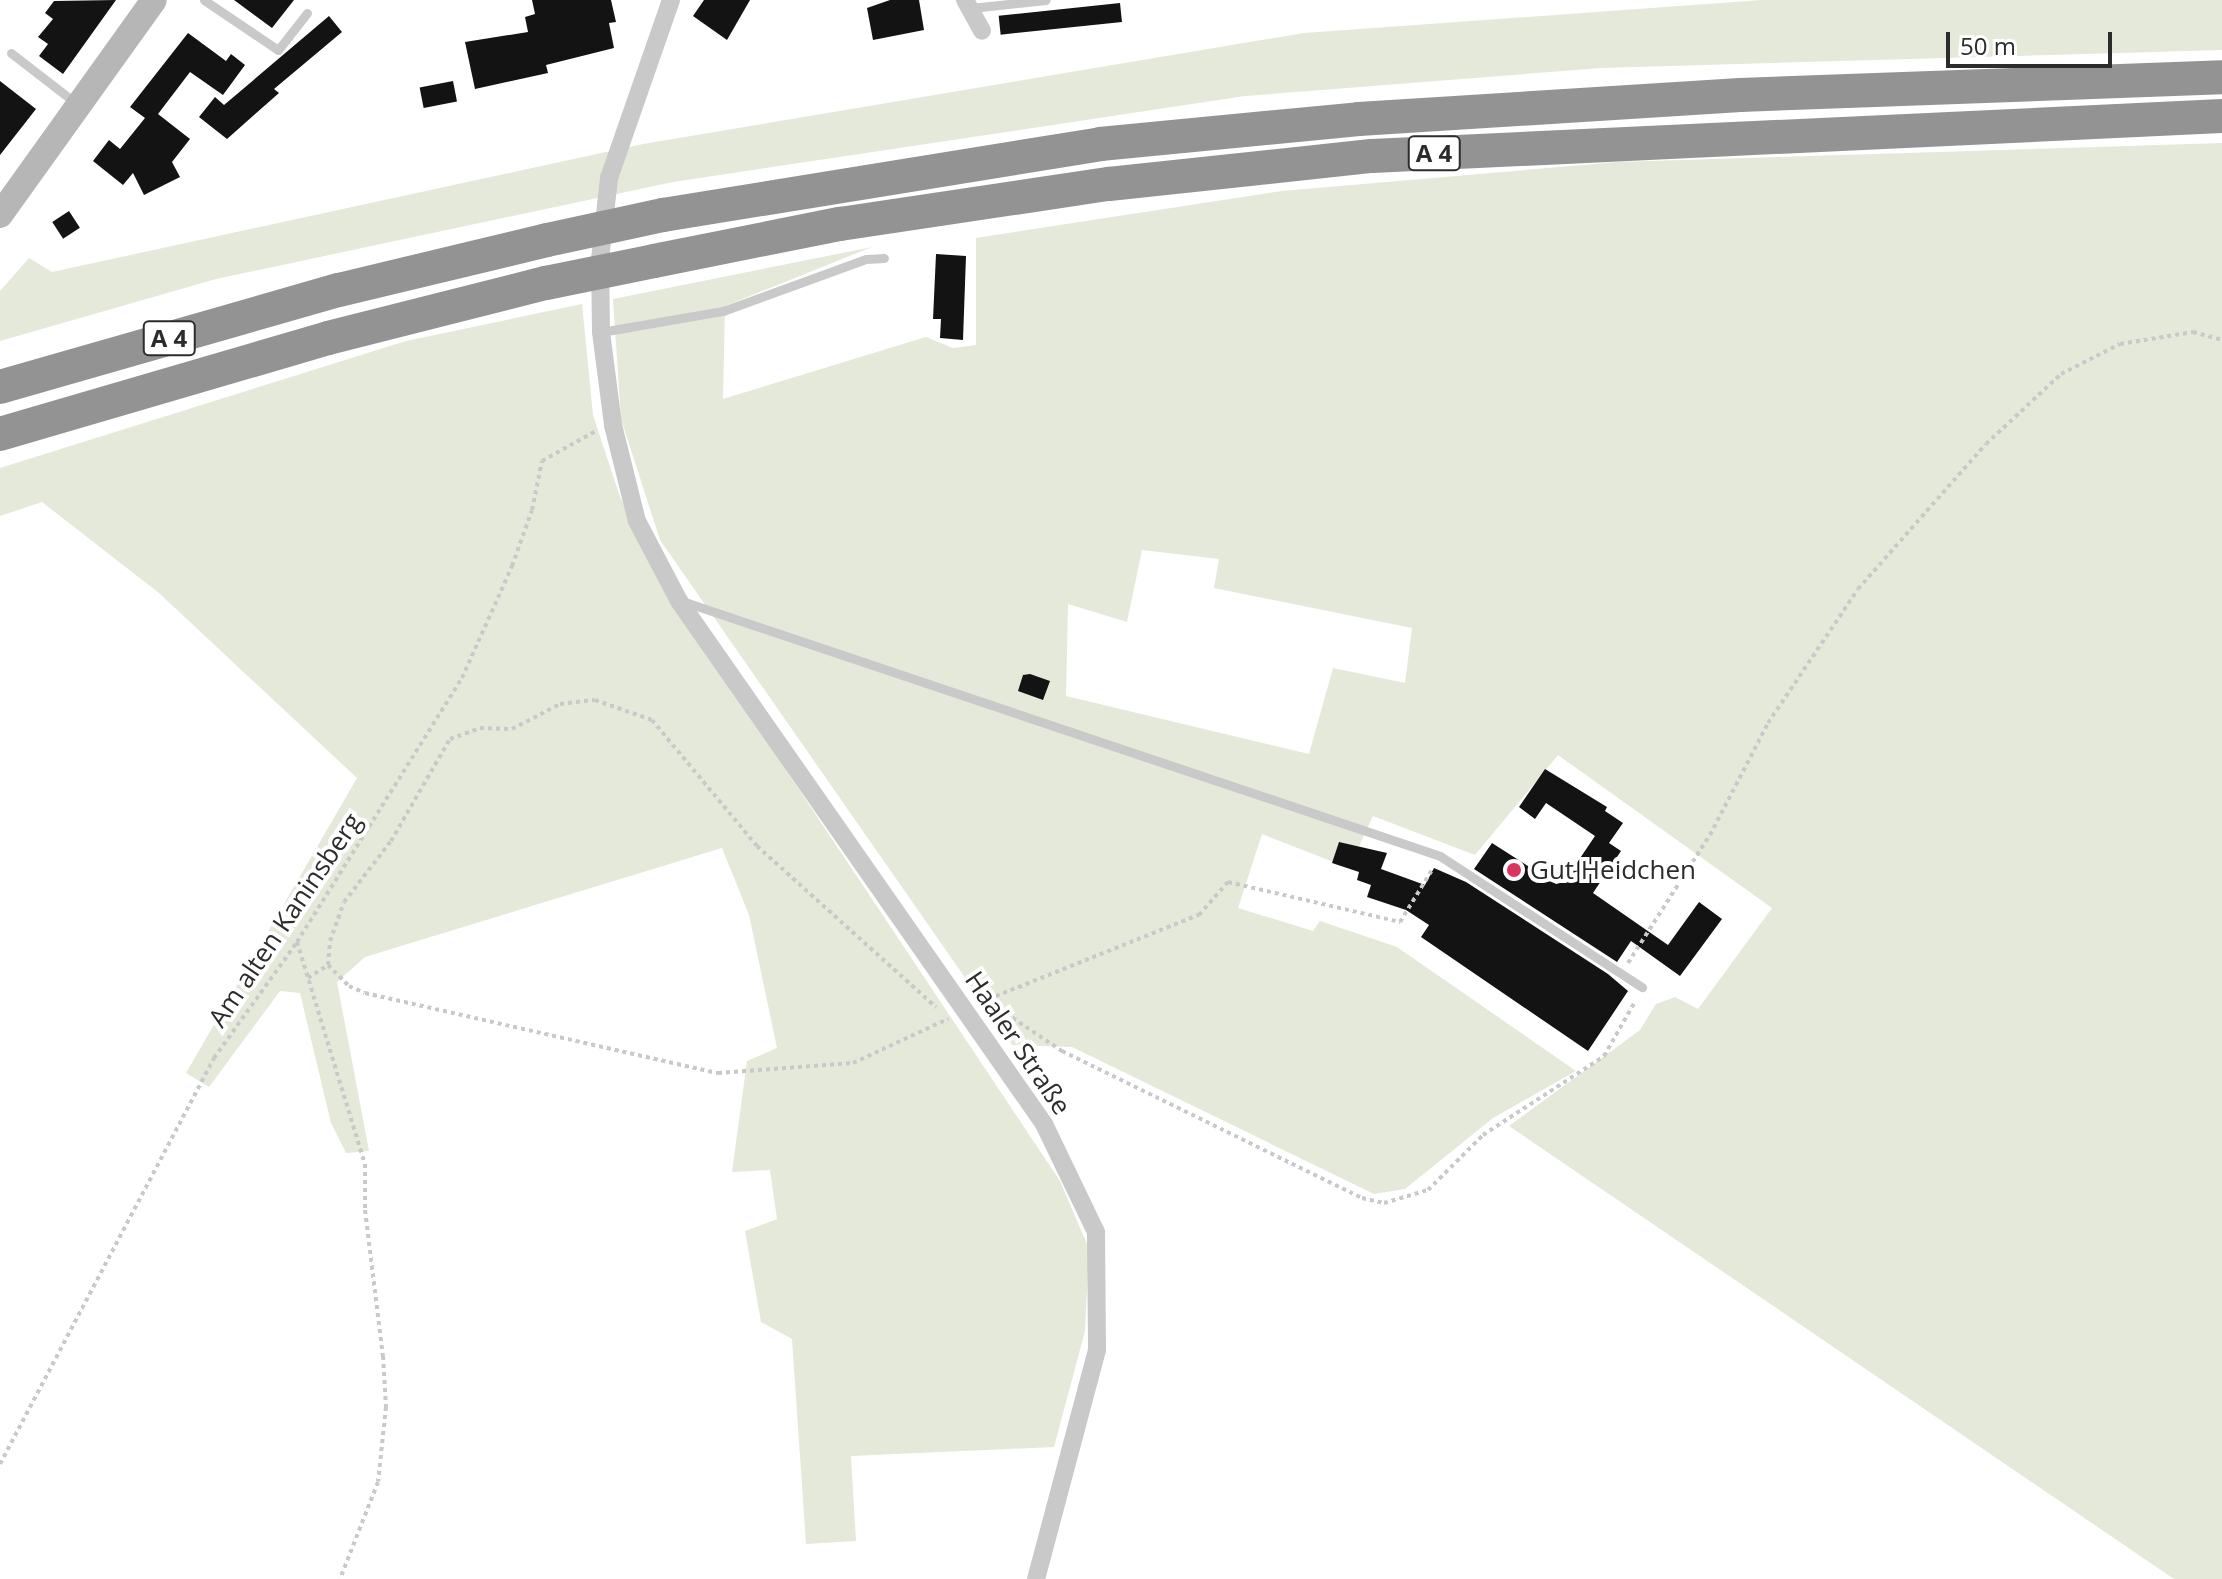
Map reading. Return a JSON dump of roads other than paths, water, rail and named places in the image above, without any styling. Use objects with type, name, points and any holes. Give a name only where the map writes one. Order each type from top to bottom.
[{"type":"highway","name":"A 4","points":[[0,387],[339,290],[547,240],[663,215],[1100,144],[1359,119],[1740,95],[2222,77]]},
{"type":"highway","name":"A 4","points":[[0,434],[328,338],[546,283],[840,224],[1109,184],[1372,156],[2222,116]]},
{"type":"main road","points":[[0,215],[154,0]]},
{"type":"street","name":"Haaler Straße","points":[[671,0],[609,178],[600,259],[601,332],[613,425],[637,521],[679,601],[1044,1124],[1096,1232],[1097,1350],[1036,1579]]},
{"type":"street","points":[[968,4],[982,31]]},
{"type":"lane","points":[[204,0],[278,50],[307,13]]},
{"type":"lane","points":[[968,4],[1046,0]]},
{"type":"lane","points":[[11,53],[80,107]]},
{"type":"lane","points":[[601,332],[723,311],[866,259],[884,258]]},
{"type":"lane","points":[[679,601],[1440,856],[1619,976],[1642,987]]},
{"type":"place","name":"Gut Heidchen","points":[[1514,870]]}]
